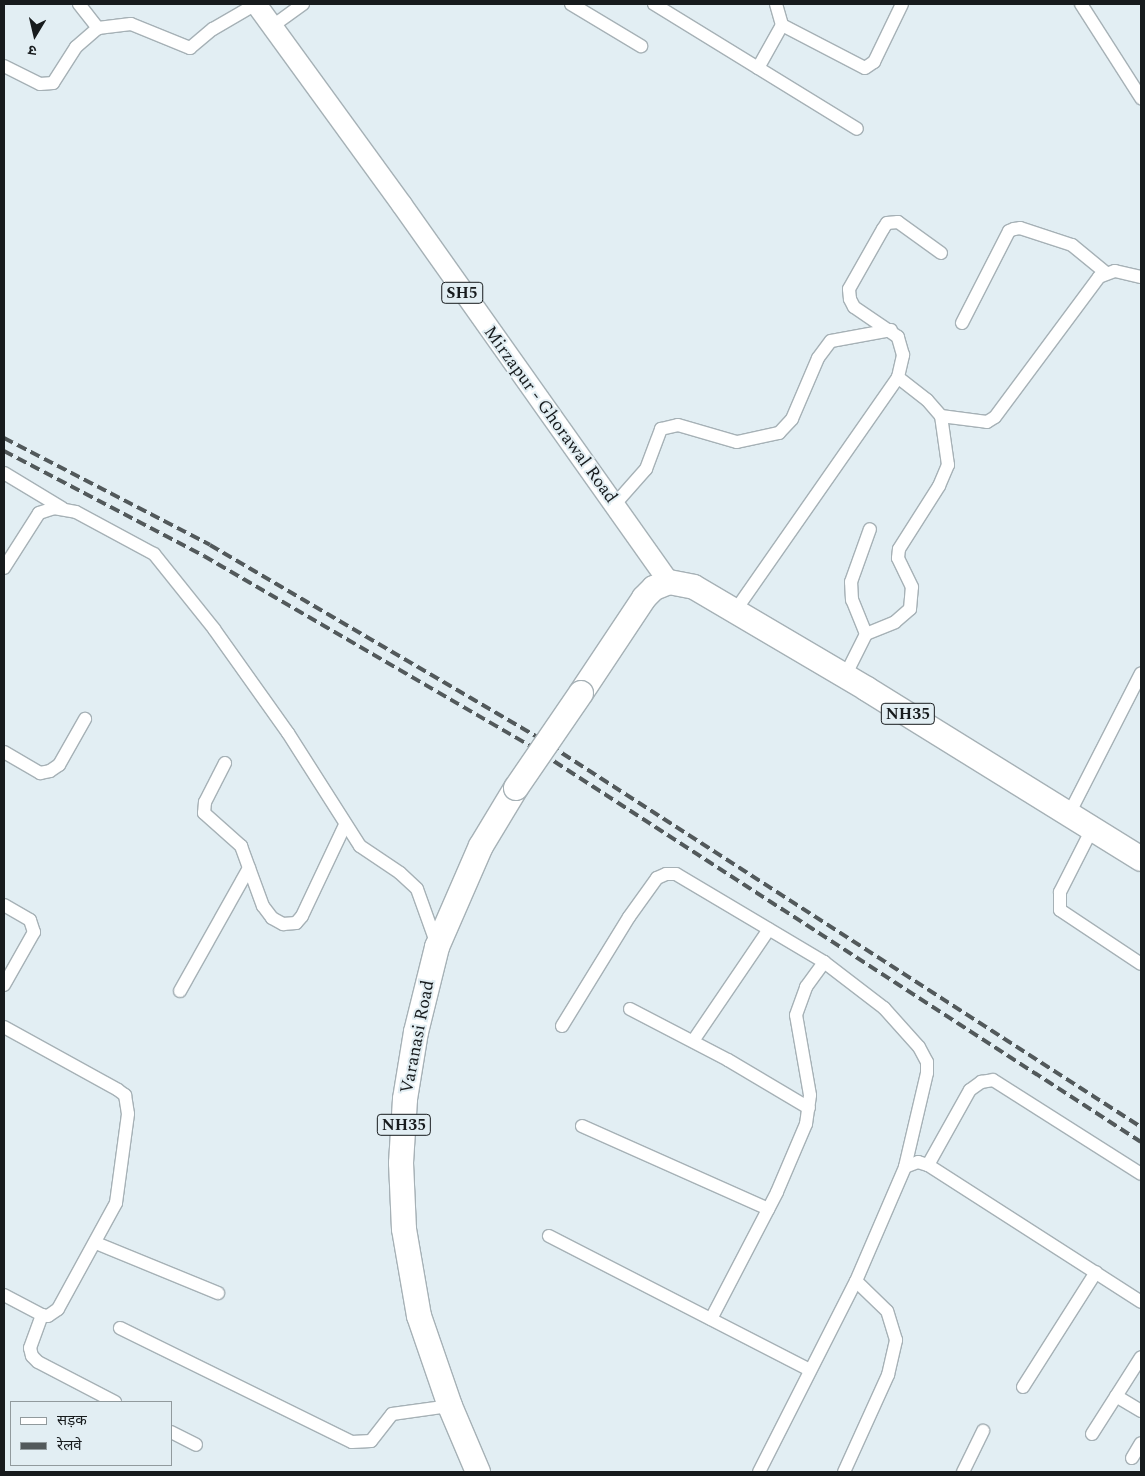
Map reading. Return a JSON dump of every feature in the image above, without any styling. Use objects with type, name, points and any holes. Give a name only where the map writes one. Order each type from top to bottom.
[{"type":"highway","name":"NH35","points":[[669,582],[694,587],[845,676],[1141,859]]},
{"type":"highway","name":"Varanasi Road","points":[[478,1472],[450,1406],[419,1316],[404,1229],[402,1172],[405,1099],[416,1032],[437,947],[481,846],[516,788],[644,598],[654,588],[669,582]]},
{"type":"main road","name":"Mirzapur - Ghorawal Road","points":[[256,4],[274,25],[669,582]]},
{"type":"street","points":[[79,4],[98,28]]},
{"type":"street","points":[[4,66],[40,84],[54,83],[76,47],[98,28],[131,24],[190,48],[213,29],[256,4]]},
{"type":"street","points":[[274,25],[303,4]]},
{"type":"street","points":[[571,4],[641,46]]},
{"type":"street","points":[[654,4],[857,129]]},
{"type":"street","points":[[758,68],[782,25],[776,4]]},
{"type":"street","points":[[782,25],[865,68],[874,62],[902,4]]},
{"type":"street","points":[[1080,4],[1141,98]]},
{"type":"street","points":[[735,612],[898,376],[903,355],[902,344],[890,330],[854,307],[850,299],[850,289],[884,228],[892,221],[898,222],[941,253]]},
{"type":"street","points":[[962,323],[1006,238],[1014,228],[1020,228],[1072,245],[1106,273]]},
{"type":"street","points":[[941,416],[987,422],[995,416],[1090,288],[1106,273],[1114,271],[1141,277]]},
{"type":"street","points":[[615,504],[646,470],[661,429],[678,426],[737,442],[779,433],[792,419],[818,358],[831,341],[890,330]]},
{"type":"street","points":[[845,676],[866,634],[895,622],[910,609],[912,587],[898,558],[898,549],[946,474],[949,454],[941,416],[927,400],[898,376]]},
{"type":"street","points":[[4,473],[62,508],[126,537],[165,564],[288,733],[345,825],[365,852],[400,873],[417,889],[437,947]]},
{"type":"street","points":[[4,568],[39,513],[46,509],[62,508]]},
{"type":"street","points":[[866,634],[850,590],[854,570],[870,529]]},
{"type":"street","points":[[1069,814],[1141,673]]},
{"type":"street","points":[[4,769],[8,755],[40,773],[50,771],[59,765],[85,719]]},
{"type":"street","points":[[225,763],[204,802],[204,814],[236,839],[267,913],[283,924],[296,923],[345,825]]},
{"type":"street","points":[[1092,829],[1060,892],[1060,910],[1141,964]]},
{"type":"street","points":[[180,991],[249,868]]},
{"type":"street","points":[[562,1026],[629,916],[657,878],[666,874],[691,881],[824,962],[884,1008],[925,1056],[927,1073],[905,1167],[856,1281],[759,1472]]},
{"type":"street","points":[[4,905],[30,920],[34,932],[4,985]]},
{"type":"street","points":[[693,1042],[769,929]]},
{"type":"street","points":[[711,1319],[768,1209],[802,1138],[810,1108],[796,1015],[806,987],[824,962]]},
{"type":"street","points":[[630,1009],[810,1108]]},
{"type":"street","points":[[4,1027],[125,1095],[128,1114],[121,1183],[110,1219],[58,1309],[48,1316],[42,1315],[4,1295]]},
{"type":"street","points":[[928,1165],[970,1090],[980,1082],[993,1080],[1141,1174]]},
{"type":"street","points":[[582,1126],[768,1209]]},
{"type":"street","points":[[905,1167],[918,1162],[928,1165],[1141,1302]]},
{"type":"street","points":[[549,1236],[810,1370]]},
{"type":"street","points":[[96,1243],[218,1294]]},
{"type":"street","points":[[1023,1387],[1096,1272]]},
{"type":"street","points":[[844,1472],[888,1376],[896,1340],[887,1311],[856,1281]]},
{"type":"street","points":[[42,1315],[30,1348],[32,1356],[38,1362],[113,1401]]},
{"type":"street","points":[[120,1328],[352,1442],[371,1441],[392,1414],[450,1406]]},
{"type":"street","points":[[1092,1434],[1141,1356]]},
{"type":"street","points":[[1116,1396],[1141,1411]]},
{"type":"street","points":[[962,1472],[983,1431]]},
{"type":"street","points":[[172,1433],[196,1445]]},
{"type":"street","points":[[1132,1458],[1141,1443]]},
{"type":"railway","points":[[4,438],[210,545],[537,737],[1141,1127]]},
{"type":"railway","points":[[4,451],[204,556],[529,745],[1141,1142]]}]
